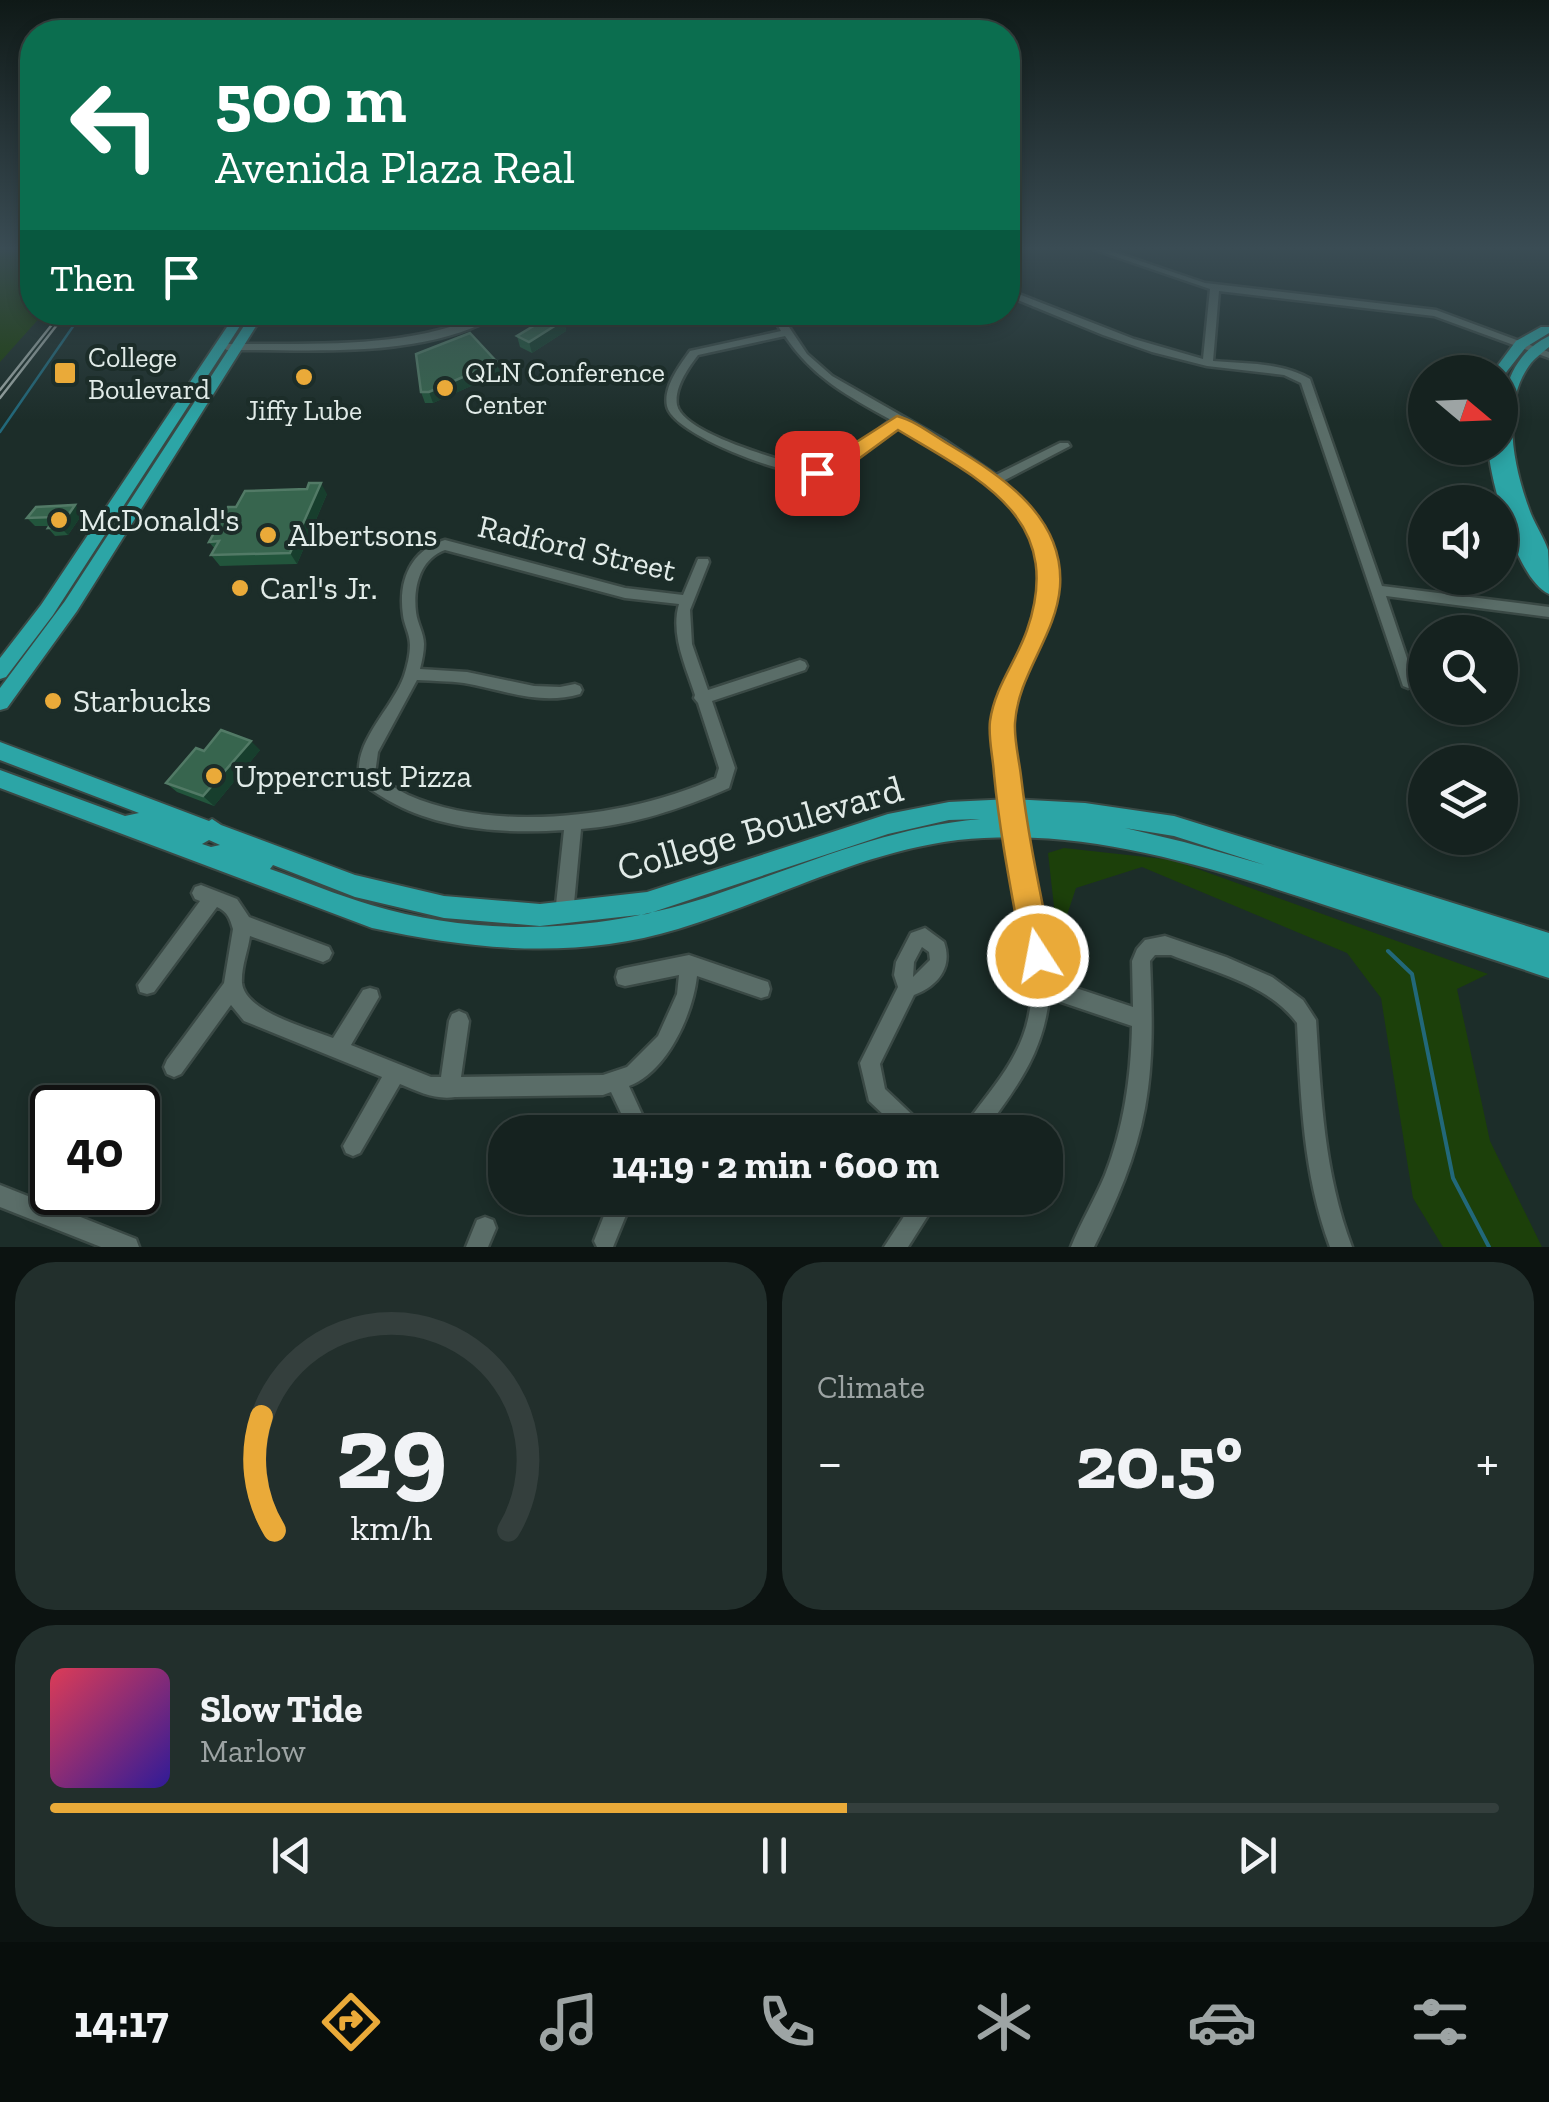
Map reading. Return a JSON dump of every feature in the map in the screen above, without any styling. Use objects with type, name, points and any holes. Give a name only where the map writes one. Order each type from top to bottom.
[{"type":"main road","points":[[0,702],[92,574],[140,499],[238,325]]},
{"type":"main road","points":[[0,672],[47,610],[164,431],[248,325]]},
{"type":"main road","points":[[1518,355],[1549,328]]},
{"type":"main road","points":[[1528,346],[1549,340]]},
{"type":"main road","points":[[1528,346],[1509,389],[1508,442],[1514,489],[1529,534],[1549,567]]},
{"type":"main road","points":[[140,499],[137,492],[160,452],[164,431]]},
{"type":"main road","points":[[1496,465],[1498,484],[1514,532],[1549,588]]},
{"type":"main road","points":[[92,574],[93,557],[127,504],[120,498]]},
{"type":"main road","name":"College Boulevard","points":[[0,751],[387,896],[563,925],[634,929],[894,845],[1012,818],[1085,813],[1174,826],[1549,944]]},
{"type":"main road","name":"College Boulevard","points":[[0,779],[372,918],[431,930],[476,934],[563,925],[641,910],[647,904],[888,824],[949,811],[1174,846],[1549,966]]},
{"type":"main road","points":[[120,825],[151,822],[194,837],[212,829]]},
{"type":"main road","points":[[208,858],[230,852],[308,878],[346,882]]},
{"type":"street","points":[[1040,305],[1140,344],[1208,363],[1292,373],[1306,380],[1408,682]]},
{"type":"street","points":[[1208,363],[1213,305]]},
{"type":"street","points":[[1384,305],[1462,321],[1549,355]]},
{"type":"street","points":[[229,347],[408,342],[473,325]]},
{"type":"street","points":[[781,325],[828,378],[995,480],[1018,502],[1036,528],[1046,558],[1049,587],[1038,632],[1008,693],[1002,726],[1012,818],[1041,986],[1030,1044],[983,1115]]},
{"type":"street","points":[[786,334],[694,353],[672,392],[672,410],[678,419],[696,432],[817,473],[831,469],[897,422]]},
{"type":"street","points":[[995,480],[1064,446]]},
{"type":"street","name":"Radford Street","points":[[412,674],[417,642],[409,601],[418,561],[437,546],[625,593],[685,600]]},
{"type":"street","points":[[575,690],[554,696],[518,692],[468,678],[412,674],[404,696],[369,754],[367,778],[381,790],[422,807],[473,820],[573,822],[610,819],[723,783],[727,768],[685,644],[685,600],[703,562]]},
{"type":"street","points":[[1376,590],[1549,612]]},
{"type":"street","points":[[701,698],[800,666]]},
{"type":"street","points":[[563,925],[573,822]]},
{"type":"street","points":[[147,985],[207,896],[230,904],[240,923],[242,941],[232,987],[174,1067]]},
{"type":"street","points":[[240,923],[323,953]]},
{"type":"street","points":[[1082,1247],[1110,1194],[1130,1141],[1142,1080],[1141,961],[1144,952],[1154,944],[1189,953],[1280,991],[1298,1004],[1306,1020],[1317,1173],[1326,1213],[1341,1247]]},
{"type":"street","points":[[232,987],[240,1005],[252,1014],[431,1087],[616,1082],[647,1064],[665,1043],[686,994],[689,964]]},
{"type":"street","points":[[625,976],[689,964],[761,989]]},
{"type":"street","points":[[1041,986],[1143,1020]]},
{"type":"street","points":[[898,1115],[876,1094],[870,1064],[908,988]]},
{"type":"street","points":[[338,1049],[370,996]]},
{"type":"street","points":[[449,1088],[460,1022]]},
{"type":"street","points":[[353,1146],[396,1073]]},
{"type":"street","points":[[616,1082],[632,1115]]},
{"type":"street","points":[[0,1196],[128,1247]]},
{"type":"street","points":[[606,1240],[616,1215]]},
{"type":"street","points":[[895,1247],[917,1215]]},
{"type":"green space","points":[[0,305],[20,305],[20,325],[33,325],[0,362]]},
{"type":"green space","points":[[1064,848],[1173,860],[1488,974],[1457,989],[1490,1141],[1542,1247],[1443,1247],[1413,1198],[1381,998],[1347,953],[1142,867],[1076,888],[1058,942],[1048,853]]},
{"type":"building","points":[[535,325],[556,325],[529,342],[517,336]]},
{"type":"building","name":"QLN Conference Center","points":[[470,333],[497,362],[421,392],[416,354]]},
{"type":"building","name":"Albertsons","points":[[309,483],[321,483],[290,553],[211,555],[219,541],[209,542],[228,507],[236,507],[245,491],[307,489]]},
{"type":"building","points":[[75,505],[60,527],[48,528],[55,517],[27,518],[36,507]]},
{"type":"building","points":[[221,730],[251,741],[203,796],[166,783],[196,748],[204,751]]},
{"type":"waterway","points":[[0,432],[74,325]]},
{"type":"waterway","points":[[1388,951],[1412,974],[1453,1178],[1489,1247]]},
{"type":"tram line","points":[[0,390],[52,325]]},
{"type":"railway","points":[[0,398],[57,325]]},
{"type":"place","name":"College Boulevard","points":[[65,373]]},
{"type":"place","name":"Jiffy Lube","points":[[304,377]]},
{"type":"place","name":"QLN Conference Center","points":[[445,388]]},
{"type":"place","name":"McDonald's","points":[[59,520]]},
{"type":"place","name":"Albertsons","points":[[268,535]]},
{"type":"place","name":"Carl's Jr.","points":[[240,588]]},
{"type":"place","name":"Starbucks","points":[[53,701]]},
{"type":"place","name":"Uppercrust Pizza","points":[[214,776]]},
{"type":"route","points":[[817,473],[831,469],[897,422],[1006,488],[1036,528],[1046,558],[1049,587],[1038,632],[1013,677],[1002,726],[1013,828],[1038,956]]}]
